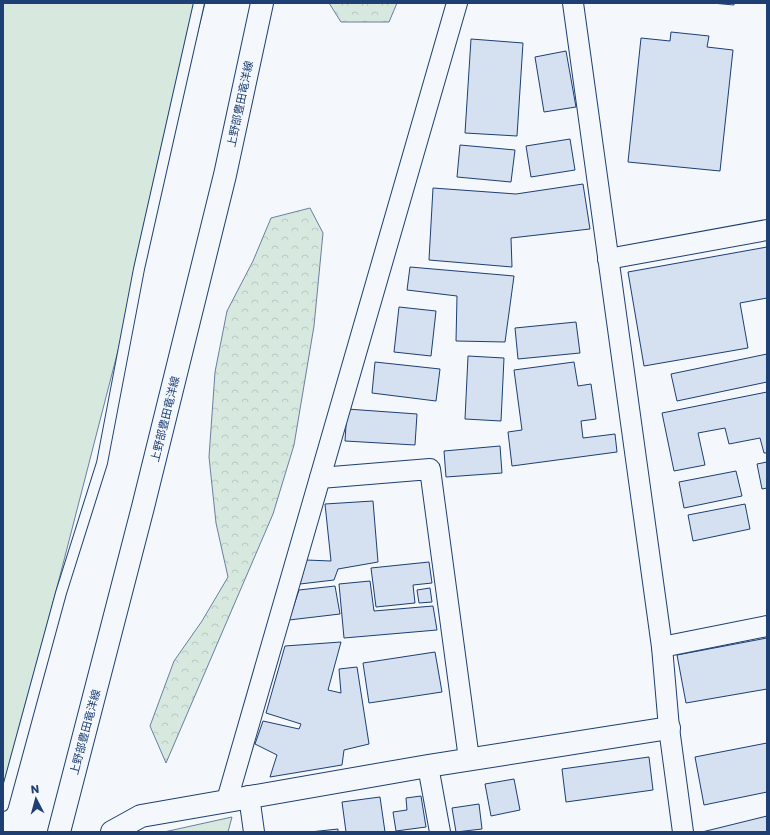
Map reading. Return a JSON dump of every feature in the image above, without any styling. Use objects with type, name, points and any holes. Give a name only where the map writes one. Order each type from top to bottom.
[{"type":"main road","name":"上野部豊田竜洋線","points":[[59,832],[143,507],[225,175],[262,3]]},
{"type":"main road","points":[[112,832],[141,816],[249,796],[469,759],[669,728]]},
{"type":"street","points":[[227,800],[457,3]]},
{"type":"street","points":[[573,3],[662,647],[669,728],[683,832]]},
{"type":"street","points":[[608,259],[767,230]]},
{"type":"street","points":[[320,478],[430,469],[469,759]]},
{"type":"street","points":[[662,647],[767,626]]},
{"type":"street","points":[[428,766],[440,832]]},
{"type":"street","points":[[249,796],[254,832]]},
{"type":"lane","points":[[3,806],[61,593],[102,463],[139,269],[199,3]]},
{"type":"green space","points":[[3,3],[205,3],[139,269],[3,797]]},
{"type":"green space","points":[[329,3],[397,3],[389,22],[341,22]]},
{"type":"green space","points":[[310,208],[323,233],[314,326],[294,445],[273,514],[166,763],[150,726],[174,661],[202,621],[228,577],[216,523],[209,457],[215,372],[227,311],[253,261],[271,218]]},
{"type":"green space","points":[[232,817],[228,832],[164,832]]},
{"type":"building","points":[[712,3],[734,3],[734,5]]},
{"type":"building","points":[[671,32],[709,36],[707,47],[733,50],[720,171],[628,162],[641,38],[670,41]]},
{"type":"building","points":[[471,39],[523,43],[517,136],[465,133]]},
{"type":"building","points":[[566,51],[576,107],[544,112],[535,57]]},
{"type":"building","points":[[570,139],[575,170],[531,177],[526,146]]},
{"type":"building","points":[[460,145],[515,150],[511,182],[457,177]]},
{"type":"building","points":[[583,184],[590,229],[511,238],[512,267],[429,260],[433,188],[516,194]]},
{"type":"building","points":[[767,247],[767,298],[740,303],[748,348],[644,366],[628,272]]},
{"type":"building","points":[[410,267],[514,276],[505,342],[456,341],[457,296],[407,290]]},
{"type":"building","points":[[399,307],[436,311],[431,356],[394,352]]},
{"type":"building","points":[[576,322],[580,353],[518,359],[515,328]]},
{"type":"building","points":[[767,354],[767,382],[677,401],[671,374]]},
{"type":"building","points":[[468,356],[504,358],[501,421],[465,419]]},
{"type":"building","points":[[375,362],[440,369],[436,401],[372,393]]},
{"type":"building","points":[[574,362],[578,386],[591,384],[596,419],[581,421],[583,438],[615,434],[617,452],[512,466],[508,432],[522,430],[514,370]]},
{"type":"building","points":[[767,392],[767,453],[764,453],[760,438],[729,444],[725,428],[698,433],[705,465],[674,471],[662,413]]},
{"type":"building","points":[[347,409],[417,414],[415,445],[345,441]]},
{"type":"building","points":[[500,446],[502,473],[446,477],[444,451]]},
{"type":"building","points":[[767,462],[767,488],[762,489],[757,464]]},
{"type":"building","points":[[736,471],[742,496],[684,508],[679,482]]},
{"type":"building","points":[[373,501],[378,562],[338,569],[334,580],[300,584],[306,560],[331,561],[325,504]]},
{"type":"building","points":[[745,504],[750,529],[693,541],[688,515]]},
{"type":"building","points":[[429,562],[432,583],[413,585],[415,603],[376,607],[371,568]]},
{"type":"building","points":[[370,581],[374,611],[433,606],[437,630],[344,638],[339,584]]},
{"type":"building","points":[[335,586],[340,614],[289,620],[299,590]]},
{"type":"building","points":[[430,588],[432,602],[419,603],[417,590]]},
{"type":"building","points":[[767,638],[767,689],[686,703],[677,655]]},
{"type":"building","points":[[341,642],[328,690],[341,693],[339,669],[357,667],[369,744],[344,750],[342,765],[270,777],[277,755],[255,744],[263,721],[299,729],[301,724],[266,713],[285,646]]},
{"type":"building","points":[[435,652],[442,692],[369,703],[363,663]]},
{"type":"building","points":[[767,743],[767,792],[704,805],[695,757]]},
{"type":"building","points":[[649,757],[653,790],[566,802],[562,769]]},
{"type":"building","points":[[514,779],[520,810],[491,816],[485,784]]},
{"type":"building","points":[[421,796],[426,827],[396,831],[393,812],[407,810],[406,798]]},
{"type":"building","points":[[380,797],[385,832],[346,832],[342,802]]},
{"type":"building","points":[[479,804],[482,829],[456,832],[452,808]]},
{"type":"building","points":[[767,816],[767,832],[702,832]]},
{"type":"building","points":[[338,829],[338,832],[310,832]]}]
